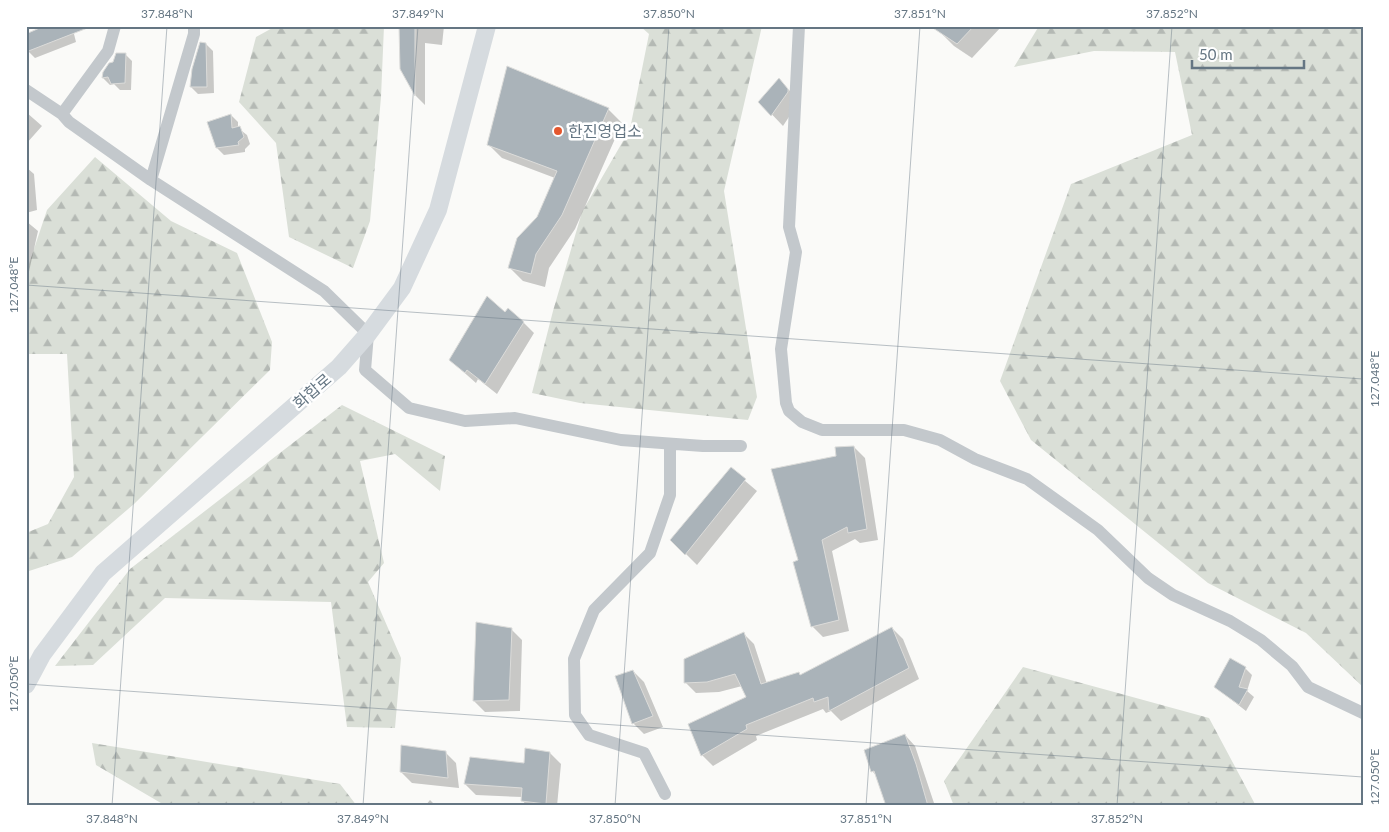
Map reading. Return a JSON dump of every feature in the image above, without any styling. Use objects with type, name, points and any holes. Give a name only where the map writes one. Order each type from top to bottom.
[{"type":"main road","name":"화합로","points":[[26,685],[42,655],[103,573],[339,367],[368,334],[402,288],[438,210],[487,26]]},
{"type":"street","points":[[62,114],[108,51],[115,26]]},
{"type":"street","points":[[151,180],[194,34],[194,26]]},
{"type":"street","points":[[799,26],[789,226],[796,252],[781,349],[786,403],[789,411],[802,422],[822,430],[904,430],[940,440],[975,459],[1027,480],[1098,530],[1148,578],[1173,596],[1230,621],[1261,640],[1292,666],[1308,687],[1363,713]]},
{"type":"street","points":[[26,90],[62,114],[68,122],[151,180],[324,291],[368,334],[365,370],[409,408],[465,421],[515,418],[621,440],[670,444],[741,446]]},
{"type":"street","points":[[665,794],[644,753],[589,735],[575,715],[574,659],[594,610],[650,554],[670,495],[670,444]]},
{"type":"green space","points":[[276,26],[384,26],[381,97],[370,221],[353,268],[289,237],[276,143],[239,102],[256,37]]},
{"type":"green space","points":[[640,26],[762,26],[724,191],[757,397],[748,420],[580,403],[532,393],[553,311],[582,212],[630,129],[649,34]]},
{"type":"green space","points":[[1039,26],[1363,26],[1363,687],[1306,633],[1208,583],[1031,440],[1000,381],[1071,184],[1192,135],[1175,52],[1094,51],[1014,67]]},
{"type":"green space","points":[[95,157],[171,221],[237,253],[272,342],[270,370],[134,504],[72,557],[26,572],[26,533],[48,524],[74,477],[67,354],[26,354],[26,273],[47,210]]},
{"type":"green space","points":[[342,405],[445,456],[440,491],[395,454],[360,461],[384,563],[368,582],[401,658],[395,728],[347,727],[331,602],[165,598],[93,665],[55,666],[130,569]]},
{"type":"green space","points":[[1023,667],[1209,718],[1256,806],[954,806],[944,781]]},
{"type":"green space","points":[[92,743],[340,784],[357,806],[166,806],[96,765]]},
{"type":"building","points":[[44,26],[90,27],[26,52],[26,34]]},
{"type":"building","points":[[399,26],[415,26],[415,96],[400,69]]},
{"type":"building","points":[[930,26],[974,26],[957,44]]},
{"type":"building","points":[[200,42],[206,43],[207,87],[190,87],[192,69]]},
{"type":"building","points":[[116,53],[126,53],[125,83],[111,84],[108,77],[102,78],[103,72],[109,63],[113,62]]},
{"type":"building","points":[[507,66],[609,108],[562,215],[536,254],[531,274],[508,268],[517,238],[537,217],[557,171],[487,145]]},
{"type":"building","points":[[779,78],[788,89],[788,92],[771,116],[758,102]]},
{"type":"building","points":[[231,114],[232,128],[240,126],[244,137],[238,142],[239,145],[216,148],[207,122]]},
{"type":"building","points":[[487,296],[505,312],[508,308],[524,322],[485,384],[467,370],[465,373],[449,360]]},
{"type":"building","points":[[854,446],[867,529],[848,533],[847,527],[822,540],[839,620],[811,627],[793,562],[798,560],[771,469],[836,456],[835,447]]},
{"type":"building","points":[[731,467],[746,479],[685,555],[670,540]]},
{"type":"building","points":[[476,622],[512,628],[509,700],[473,701]]},
{"type":"building","points":[[892,627],[909,668],[829,711],[828,697],[814,702],[813,698],[746,725],[747,729],[701,756],[688,724],[746,697],[735,674],[707,682],[684,683],[684,659],[744,632],[761,684],[799,672],[800,675]]},
{"type":"building","points":[[1230,658],[1246,667],[1239,687],[1248,689],[1239,705],[1214,687]]},
{"type":"building","points":[[633,670],[653,716],[632,724],[615,676]]},
{"type":"building","points":[[905,734],[928,806],[886,806],[874,771],[871,772],[864,750]]},
{"type":"building","points":[[401,745],[446,751],[448,778],[400,772]]},
{"type":"building","points":[[525,748],[550,752],[546,804],[521,801],[522,788],[464,784],[470,757],[524,763]]},
{"type":"place","name":"한진영업소","points":[[558,131]]}]
